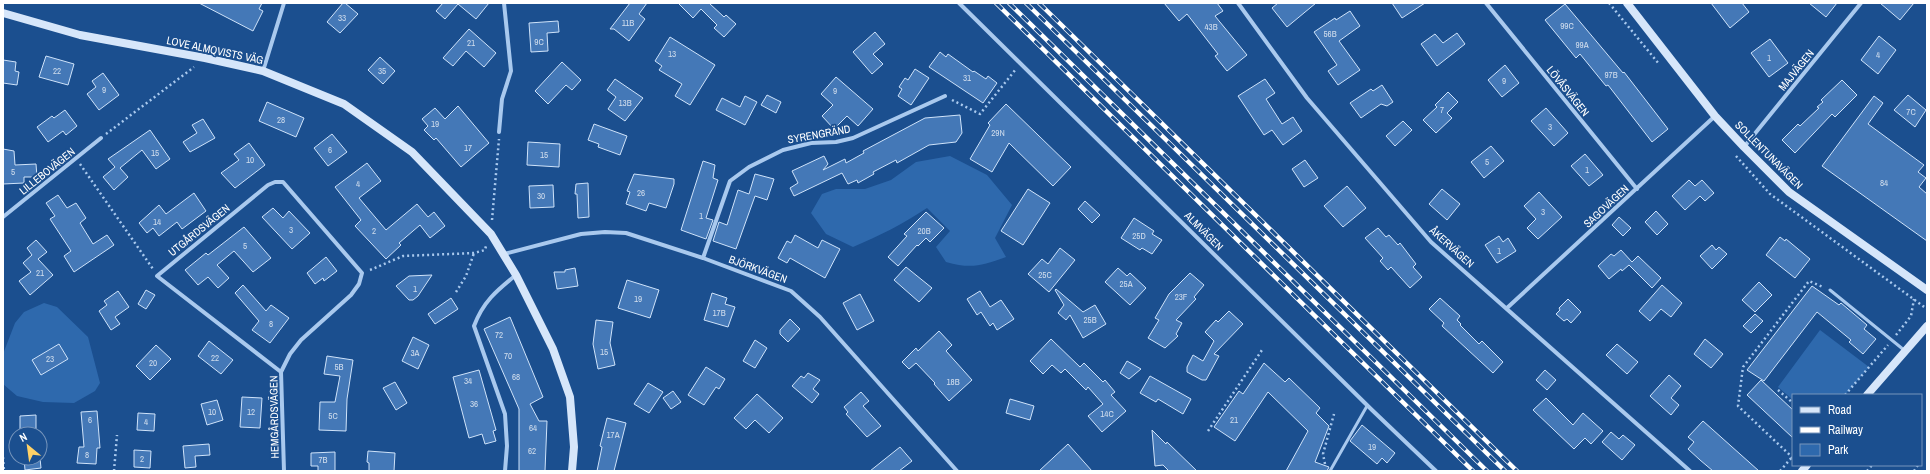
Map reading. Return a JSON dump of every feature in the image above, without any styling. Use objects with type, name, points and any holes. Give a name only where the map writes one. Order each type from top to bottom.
[{"type":"street","points":[[263,71],[284,3]]},
{"type":"street","points":[[499,132],[502,98],[511,71],[504,3]]},
{"type":"street","name":"ALMVÄGEN","points":[[959,3],[1367,406],[1436,471]]},
{"type":"street","name":"LÖVÅSVÄGEN","points":[[1486,3],[1636,189]]},
{"type":"street","name":"SOLLENTUNAVÄGEN","points":[[1627,3],[1715,116],[1744,148],[1795,196],[1927,290]]},
{"type":"street","name":"MAJVÄGEN","points":[[1744,148],[1861,3]]},
{"type":"street","name":"ÅKERVÄGEN","points":[[1239,4],[1307,98],[1431,242],[1690,471]]},
{"type":"street","name":"LOVE ALMQVISTS VÄG","points":[[3,13],[80,35],[206,58],[263,71],[344,104],[412,152],[491,234],[516,275],[553,349],[570,397],[574,448],[572,471]]},
{"type":"street","name":"SYRENGRÄND","points":[[703,258],[730,181],[749,167],[783,150],[811,143],[836,142],[853,138],[944,96]]},
{"type":"street","name":"SAGOVÄGEN","points":[[1507,308],[1715,116]]},
{"type":"street","name":"LILLEBOVÄGEN","points":[[3,217],[101,138]]},
{"type":"street","name":"UTGÅRDSVÄGEN","points":[[157,276],[268,185],[275,182],[282,182],[362,274]]},
{"type":"street","name":"BJÖRKVÄGEN","points":[[504,254],[581,234],[606,232],[626,233],[703,258],[791,291],[820,317],[957,471]]},
{"type":"street","name":"HEMGÅRDSVÄGEN","points":[[284,471],[281,372],[290,354],[301,340],[351,295],[359,284],[362,274]]},
{"type":"street","points":[[505,471],[507,446],[505,414],[474,326],[480,310],[495,292],[516,275]]},
{"type":"street","points":[[157,276],[281,372]]},
{"type":"street","points":[[1868,394],[1927,326]]},
{"type":"lane","points":[[1830,290],[1905,351]]},
{"type":"lane","points":[[1330,471],[1367,406]]},
{"type":"path","points":[[101,138],[206,58]]},
{"type":"path","points":[[944,96],[980,114],[1020,63]]},
{"type":"path","points":[[491,234],[499,132]]},
{"type":"path","points":[[76,159],[157,276]]},
{"type":"path","points":[[362,274],[403,256],[474,253],[466,276],[456,292]]},
{"type":"path","points":[[1792,456],[1738,406],[1743,367],[1809,281],[1830,290]]},
{"type":"path","points":[[1846,394],[1911,316],[1914,299]]},
{"type":"path","points":[[1208,431],[1262,350]]},
{"type":"path","points":[[1778,390],[1792,402]]},
{"type":"path","points":[[1321,471],[1325,464],[1323,454],[1334,414]]},
{"type":"path","points":[[114,471],[117,435]]},
{"type":"path","points":[[3,457],[4,471]]},
{"type":"path","points":[[1780,471],[1792,458]]},
{"type":"green space","points":[[950,156],[987,175],[1012,205],[995,238],[1006,257],[976,266],[946,262],[936,247],[950,231],[927,208],[891,229],[853,247],[826,234],[811,213],[822,194],[836,189],[865,189],[891,180],[916,162]]},
{"type":"green space","points":[[44,303],[57,307],[88,337],[100,383],[95,391],[74,403],[43,402],[17,396],[3,384],[3,354],[15,323],[24,312]]},
{"type":"green space","points":[[1820,330],[1869,367],[1846,394],[1792,394],[1792,399],[1778,387]]},
{"type":"building","points":[[199,3],[262,3],[259,9],[263,11],[253,31]]},
{"type":"building","points":[[343,3],[358,14],[340,33],[327,22]]},
{"type":"building","points":[[443,3],[489,3],[476,19],[458,4],[445,19],[436,11]]},
{"type":"building","points":[[630,3],[647,3],[639,14],[645,19],[629,41],[614,29],[610,29]]},
{"type":"building","points":[[678,3],[709,3],[724,17],[726,15],[736,24],[724,37],[714,28],[717,25],[701,9],[693,18]]},
{"type":"building","points":[[1164,3],[1217,3],[1223,11],[1215,16],[1247,55],[1227,71],[1215,56],[1218,54],[1187,14],[1179,21]]},
{"type":"building","points":[[1278,3],[1316,3],[1287,27],[1272,8]]},
{"type":"building","points":[[1392,3],[1425,3],[1402,18]]},
{"type":"building","points":[[1711,3],[1742,3],[1749,12],[1730,28]]},
{"type":"building","points":[[1809,3],[1837,3],[1826,17]]},
{"type":"building","points":[[1880,3],[1914,3],[1900,20]]},
{"type":"building","points":[[1565,4],[1623,73],[1624,72],[1668,129],[1652,142],[1608,85],[1606,86],[1580,54],[1576,58],[1545,20]]},
{"type":"building","points":[[1350,11],[1360,26],[1339,41],[1360,70],[1338,85],[1328,71],[1337,65],[1314,32],[1335,18],[1336,20]]},
{"type":"building","points":[[558,21],[559,32],[547,33],[548,51],[531,52],[529,23]]},
{"type":"building","points":[[469,29],[496,53],[484,67],[466,51],[453,66],[443,58]]},
{"type":"building","points":[[875,32],[885,44],[873,54],[883,64],[872,74],[853,52]]},
{"type":"building","points":[[1457,33],[1465,44],[1437,66],[1421,44],[1435,34],[1443,43]]},
{"type":"building","points":[[1879,36],[1896,50],[1878,74],[1861,60]]},
{"type":"building","points":[[670,37],[715,65],[690,105],[675,96],[682,84],[659,70],[662,66],[655,61]]},
{"type":"building","points":[[1770,39],[1788,63],[1769,77],[1751,53]]},
{"type":"building","points":[[940,52],[946,57],[948,54],[973,72],[974,71],[986,79],[988,76],[997,83],[983,103],[929,67]]},
{"type":"building","points":[[46,56],[74,64],[68,85],[39,77]]},
{"type":"building","points":[[380,57],[395,71],[383,84],[368,70]]},
{"type":"building","points":[[3,60],[16,62],[15,71],[19,72],[17,85],[3,83]]},
{"type":"building","points":[[562,62],[581,80],[572,90],[566,85],[548,104],[535,91]]},
{"type":"building","points":[[1505,65],[1519,83],[1502,97],[1488,80]]},
{"type":"building","points":[[915,69],[929,78],[911,105],[898,96],[902,89],[899,87],[905,78],[908,80]]},
{"type":"building","points":[[103,73],[119,95],[99,110],[87,94],[96,87],[92,81]]},
{"type":"building","points":[[836,77],[873,109],[858,126],[847,116],[834,129],[822,116],[833,105],[821,94]]},
{"type":"building","points":[[615,79],[643,98],[625,121],[608,109],[616,97],[607,90]]},
{"type":"building","points":[[1265,79],[1275,93],[1266,99],[1282,124],[1293,117],[1302,131],[1283,145],[1272,130],[1264,135],[1238,96]]},
{"type":"building","points":[[1842,80],[1857,95],[1835,117],[1832,114],[1795,153],[1782,140],[1798,124],[1800,126],[1819,108],[1817,107],[1823,102],[1821,100]]},
{"type":"building","points":[[1382,85],[1393,102],[1387,106],[1381,104],[1361,118],[1350,103],[1371,89],[1373,91]]},
{"type":"building","points":[[1448,92],[1458,102],[1447,113],[1452,118],[1436,133],[1423,120],[1437,107],[1435,105]]},
{"type":"building","points":[[767,95],[781,102],[776,113],[761,105]]},
{"type":"building","points":[[1908,95],[1926,110],[1915,127],[1894,110]]},
{"type":"building","points":[[745,96],[757,102],[745,125],[716,110],[722,98],[740,107]]},
{"type":"building","points":[[1874,96],[1883,103],[1868,124],[1924,165],[1918,172],[1926,178],[1919,187],[1927,194],[1927,241],[1822,166]]},
{"type":"building","points":[[267,102],[304,118],[296,137],[259,121]]},
{"type":"building","points":[[1006,104],[1071,167],[1053,186],[1009,143],[992,172],[970,159],[990,125],[988,123]]},
{"type":"building","points":[[458,106],[489,143],[461,167],[436,138],[434,140],[424,130],[428,126],[422,119],[435,108],[445,119]]},
{"type":"building","points":[[1546,108],[1568,133],[1554,146],[1531,121]]},
{"type":"building","points":[[65,110],[77,126],[66,135],[63,131],[48,142],[37,127],[52,116],[54,118]]},
{"type":"building","points":[[960,115],[962,133],[956,142],[929,145],[897,163],[896,160],[873,172],[874,174],[858,183],[857,180],[848,184],[842,173],[794,196],[790,188],[798,183],[792,171],[824,156],[828,164],[823,170],[845,159],[846,163],[864,153],[863,151],[925,118]]},
{"type":"building","points":[[203,119],[215,138],[190,152],[183,142],[197,133],[192,125]]},
{"type":"building","points":[[1403,121],[1412,130],[1395,146],[1386,136]]},
{"type":"building","points":[[594,124],[627,136],[620,155],[598,147],[599,144],[588,140]]},
{"type":"building","points":[[150,130],[170,159],[156,169],[142,150],[120,168],[128,177],[114,190],[103,177],[115,167],[108,159]]},
{"type":"building","points":[[332,134],[347,152],[328,166],[314,148]]},
{"type":"building","points":[[528,142],[560,144],[559,167],[527,165]]},
{"type":"building","points":[[249,143],[265,165],[235,188],[221,173],[239,160],[234,154]]},
{"type":"building","points":[[1491,146],[1504,161],[1484,178],[1471,162]]},
{"type":"building","points":[[3,149],[14,151],[15,165],[36,164],[37,177],[24,177],[24,183],[3,184]]},
{"type":"building","points":[[1585,154],[1603,175],[1589,186],[1571,166]]},
{"type":"building","points":[[1305,160],[1318,178],[1304,187],[1292,169]]},
{"type":"building","points":[[703,161],[715,165],[713,178],[718,180],[706,218],[713,220],[706,239],[681,230]]},
{"type":"building","points":[[367,163],[381,181],[359,198],[386,230],[417,204],[428,217],[434,212],[445,226],[430,238],[420,225],[399,243],[401,245],[386,259],[355,226],[361,220],[335,187]]},
{"type":"building","points":[[634,174],[674,179],[674,184],[666,208],[649,203],[646,211],[626,204],[630,192],[627,191]]},
{"type":"building","points":[[755,174],[774,179],[767,200],[755,196],[736,249],[713,241],[719,222],[727,225],[738,190],[749,194]]},
{"type":"building","points":[[1689,180],[1695,186],[1702,180],[1714,193],[1705,201],[1700,196],[1685,210],[1672,196]]},
{"type":"building","points":[[588,183],[589,217],[578,218],[577,194],[575,194],[576,184]]},
{"type":"building","points":[[553,185],[554,207],[530,208],[529,186]]},
{"type":"building","points":[[1347,186],[1366,208],[1343,227],[1324,206]]},
{"type":"building","points":[[1028,189],[1050,203],[1023,245],[1001,231]]},
{"type":"building","points":[[1442,189],[1460,204],[1447,220],[1429,204]]},
{"type":"building","points":[[1539,192],[1562,217],[1538,239],[1527,228],[1536,219],[1524,206]]},
{"type":"building","points":[[194,193],[206,211],[182,229],[177,222],[159,236],[153,228],[147,233],[139,223],[159,205],[166,214]]},
{"type":"building","points":[[58,195],[67,208],[76,203],[86,218],[80,223],[93,244],[107,235],[114,245],[74,272],[64,256],[71,251],[50,219],[55,216],[46,203]]},
{"type":"building","points":[[1085,201],[1100,215],[1092,223],[1078,209]]},
{"type":"building","points":[[273,208],[283,218],[289,211],[310,233],[292,249],[262,217]]},
{"type":"building","points":[[1656,211],[1668,224],[1657,235],[1645,222]]},
{"type":"building","points":[[926,212],[944,228],[930,242],[926,238],[918,246],[917,245],[898,266],[888,257],[907,236],[904,234]]},
{"type":"building","points":[[1619,217],[1631,228],[1623,236],[1612,225]]},
{"type":"building","points":[[1134,218],[1154,231],[1152,234],[1162,240],[1152,254],[1142,248],[1140,250],[1121,238]]},
{"type":"building","points":[[244,227],[271,258],[253,272],[234,251],[217,265],[229,278],[218,288],[208,277],[198,285],[185,270],[206,253],[208,255]]},
{"type":"building","points":[[1378,228],[1386,237],[1389,235],[1398,245],[1400,243],[1416,264],[1413,267],[1422,277],[1410,288],[1391,267],[1388,270],[1380,261],[1383,258],[1365,238]]},
{"type":"building","points":[[795,235],[818,248],[822,240],[840,249],[825,278],[790,258],[787,263],[778,258],[787,241],[791,243]]},
{"type":"building","points":[[1499,236],[1503,242],[1508,238],[1516,251],[1497,263],[1485,245]]},
{"type":"building","points":[[1780,237],[1785,241],[1786,239],[1810,259],[1795,278],[1766,255]]},
{"type":"building","points":[[36,240],[47,252],[38,259],[53,275],[30,295],[19,281],[31,272],[23,263],[32,255],[27,248]]},
{"type":"building","points":[[1712,245],[1716,250],[1719,247],[1727,254],[1712,269],[1700,256]]},
{"type":"building","points":[[1060,248],[1075,260],[1049,292],[1028,274],[1042,259],[1048,264]]},
{"type":"building","points":[[1621,250],[1632,262],[1638,256],[1661,278],[1652,288],[1629,265],[1622,271],[1621,269],[1609,279],[1598,266],[1611,254],[1614,256]]},
{"type":"building","points":[[326,257],[337,271],[324,281],[323,278],[315,284],[307,273]]},
{"type":"building","points":[[906,267],[932,288],[919,302],[894,280]]},
{"type":"building","points":[[575,268],[578,286],[557,289],[554,272],[565,272],[565,270]]},
{"type":"building","points":[[1118,268],[1127,276],[1130,273],[1146,288],[1130,305],[1105,282]]},
{"type":"building","points":[[1190,273],[1204,285],[1194,297],[1196,299],[1176,320],[1182,323],[1176,334],[1178,336],[1165,348],[1148,338],[1159,320],[1155,318],[1169,294]]},
{"type":"building","points":[[432,275],[418,296],[413,300],[409,300],[396,286],[409,276]]},
{"type":"building","points":[[627,280],[659,290],[650,318],[618,308]]},
{"type":"building","points":[[1759,282],[1772,295],[1755,312],[1742,300]]},
{"type":"building","points":[[243,285],[266,311],[271,305],[289,318],[270,343],[252,330],[259,321],[235,293]]},
{"type":"building","points":[[1662,285],[1682,303],[1671,317],[1661,309],[1650,321],[1639,311]]},
{"type":"building","points":[[1812,286],[1839,305],[1841,303],[1867,325],[1864,329],[1876,339],[1863,354],[1849,342],[1851,340],[1817,312],[1764,381],[1747,370]]},
{"type":"building","points":[[1056,289],[1083,312],[1095,305],[1106,324],[1083,338],[1070,315],[1066,320],[1058,313],[1064,305],[1055,290]]},
{"type":"building","points":[[146,290],[155,295],[146,309],[138,304]]},
{"type":"building","points":[[118,291],[129,307],[115,317],[120,324],[111,330],[99,311],[107,305],[104,301]]},
{"type":"building","points":[[980,291],[990,307],[1001,300],[1014,319],[997,330],[993,323],[990,326],[981,312],[977,315],[967,299]]},
{"type":"building","points":[[712,293],[727,298],[725,304],[735,307],[728,327],[704,320]]},
{"type":"building","points":[[860,294],[874,321],[857,330],[843,303]]},
{"type":"building","points":[[451,298],[458,309],[435,324],[428,314]]},
{"type":"building","points":[[1440,298],[1460,316],[1457,320],[1461,324],[1460,325],[1479,344],[1482,341],[1503,362],[1493,373],[1442,326],[1444,323],[1429,309]]},
{"type":"building","points":[[1568,299],[1581,312],[1571,323],[1567,319],[1564,321],[1556,314],[1560,310],[1559,308]]},
{"type":"building","points":[[1229,311],[1243,324],[1214,354],[1219,356],[1206,380],[1202,380],[1187,372],[1187,367],[1193,355],[1203,361],[1214,341],[1205,332],[1216,320],[1218,322]]},
{"type":"building","points":[[1755,314],[1763,321],[1751,333],[1743,326]]},
{"type":"building","points":[[510,317],[543,397],[530,404],[539,421],[547,421],[545,471],[519,471],[519,409],[484,329]]},
{"type":"building","points":[[790,319],[800,329],[788,342],[780,334],[780,330]]},
{"type":"building","points":[[596,320],[613,322],[610,343],[615,365],[598,369],[593,344]]},
{"type":"building","points":[[939,331],[952,345],[946,351],[972,380],[949,401],[934,384],[935,383],[916,363],[909,369],[902,362],[916,348],[918,351]]},
{"type":"building","points":[[413,337],[429,345],[418,369],[402,361]]},
{"type":"building","points":[[1051,339],[1080,367],[1084,363],[1103,382],[1105,380],[1115,392],[1111,395],[1126,411],[1102,432],[1088,416],[1103,404],[1088,387],[1086,390],[1065,369],[1061,373],[1052,365],[1043,374],[1030,361]]},
{"type":"building","points":[[1705,339],[1723,354],[1711,368],[1694,354]]},
{"type":"building","points":[[755,340],[767,348],[755,368],[743,361]]},
{"type":"building","points":[[209,341],[233,360],[221,374],[198,356]]},
{"type":"building","points":[[59,344],[68,359],[41,375],[32,360]]},
{"type":"building","points":[[1617,344],[1638,362],[1627,374],[1606,355]]},
{"type":"building","points":[[156,345],[171,359],[150,380],[136,366]]},
{"type":"building","points":[[327,356],[353,360],[347,399],[346,431],[319,430],[320,402],[335,402],[340,376],[324,374]]},
{"type":"building","points":[[1127,361],[1141,369],[1129,379],[1120,373]]},
{"type":"building","points":[[1264,363],[1285,382],[1289,378],[1320,408],[1316,413],[1329,426],[1315,462],[1329,467],[1327,471],[1286,471],[1308,431],[1268,392],[1235,441],[1214,427],[1239,391],[1243,394]]},
{"type":"building","points":[[706,367],[725,379],[719,389],[716,387],[704,405],[688,395]]},
{"type":"building","points":[[479,370],[496,430],[493,431],[496,441],[485,444],[482,434],[469,438],[453,377]]},
{"type":"building","points":[[1545,370],[1556,380],[1547,390],[1536,380]]},
{"type":"building","points":[[808,373],[820,380],[813,389],[819,394],[812,403],[792,386],[801,376],[804,378]]},
{"type":"building","points":[[1669,375],[1681,386],[1671,398],[1679,405],[1671,415],[1650,396]]},
{"type":"building","points":[[1150,376],[1191,399],[1183,414],[1158,399],[1156,402],[1140,393]]},
{"type":"building","points":[[1761,380],[1792,409],[1792,437],[1747,395]]},
{"type":"building","points":[[395,382],[407,403],[396,410],[383,388]]},
{"type":"building","points":[[648,383],[663,392],[649,413],[634,404]]},
{"type":"building","points":[[673,391],[681,402],[671,409],[663,398]]},
{"type":"building","points":[[861,392],[869,401],[863,406],[881,426],[867,437],[846,414],[848,412],[844,407]]},
{"type":"building","points":[[757,394],[783,418],[769,433],[755,420],[746,429],[734,418]]},
{"type":"building","points":[[242,397],[262,398],[260,428],[240,427]]},
{"type":"building","points":[[1546,398],[1573,425],[1583,413],[1603,431],[1591,444],[1585,438],[1574,449],[1533,410]]},
{"type":"building","points":[[1010,399],[1034,406],[1030,420],[1006,413]]},
{"type":"building","points":[[217,400],[223,420],[207,425],[201,404]]},
{"type":"building","points":[[97,411],[100,448],[97,448],[96,464],[77,463],[79,447],[84,447],[81,412]]},
{"type":"building","points":[[138,413],[155,414],[154,431],[137,430]]},
{"type":"building","points":[[36,415],[36,426],[20,426],[20,416]]},
{"type":"building","points":[[607,418],[626,423],[614,471],[597,471],[602,447],[600,446]]},
{"type":"building","points":[[1703,421],[1759,471],[1713,471],[1700,460],[1688,449],[1694,442],[1688,437]]},
{"type":"building","points":[[1362,425],[1395,453],[1387,463],[1382,458],[1377,464],[1350,441]]},
{"type":"building","points":[[1152,430],[1166,444],[1167,442],[1197,471],[1169,471],[1163,465],[1155,466]]},
{"type":"building","points":[[1611,432],[1619,439],[1623,435],[1635,445],[1622,460],[1602,442]]},
{"type":"building","points":[[209,444],[210,455],[195,456],[196,467],[185,468],[183,446]]},
{"type":"building","points":[[1068,444],[1092,471],[1039,471]]},
{"type":"building","points":[[900,447],[912,461],[899,471],[870,471]]},
{"type":"building","points":[[134,450],[151,451],[150,468],[134,467]]},
{"type":"building","points":[[368,451],[395,453],[394,471],[369,471],[369,463],[367,462]]},
{"type":"building","points":[[335,452],[335,471],[318,471],[318,466],[311,466],[311,453]]},
{"type":"building","points":[[25,466],[41,466],[41,468],[25,470]]},
{"type":"railway","points":[[996,3],[1473,471]]},
{"type":"railway","points":[[1009,3],[1487,471]]},
{"type":"railway","points":[[1026,3],[1505,471]]},
{"type":"railway","points":[[1039,3],[1517,471]]}]
